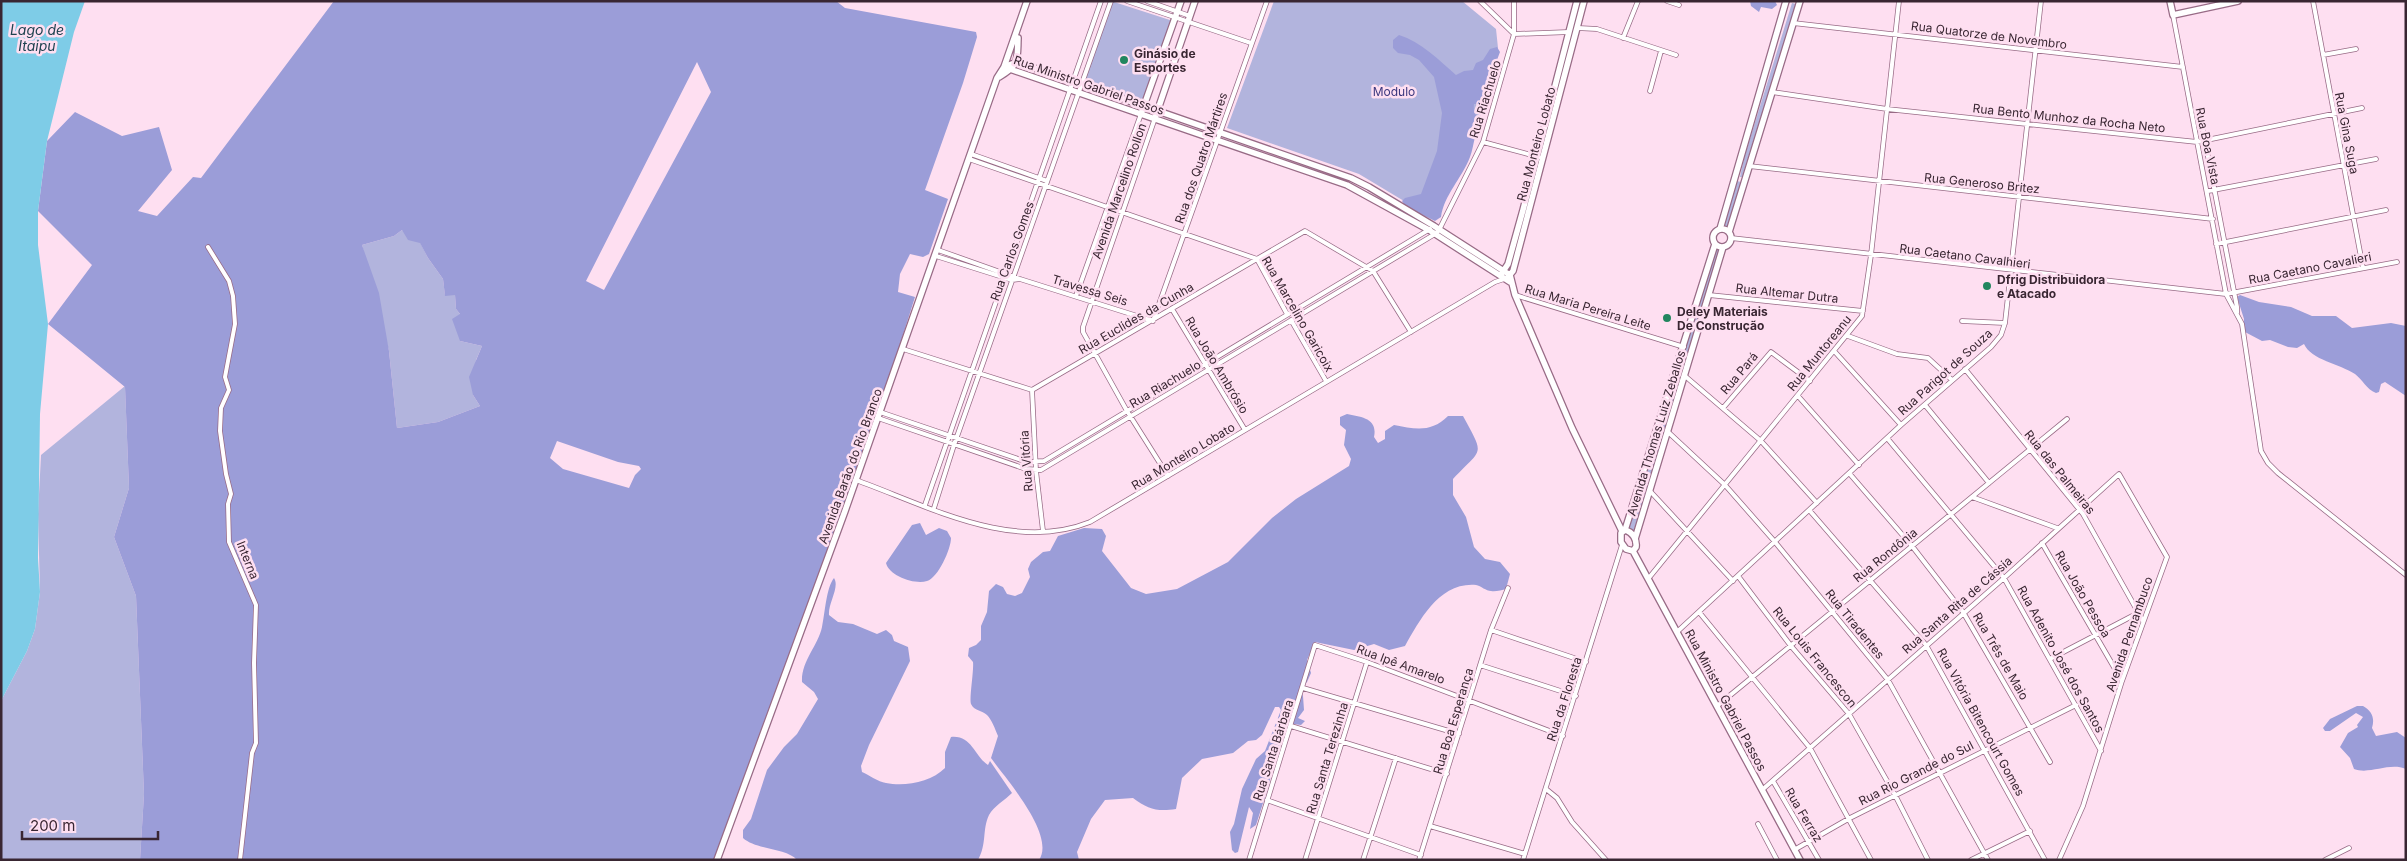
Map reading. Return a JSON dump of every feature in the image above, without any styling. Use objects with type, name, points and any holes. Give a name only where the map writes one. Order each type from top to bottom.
[{"type":"main road","name":"Avenida Barão do Rio Branco","points":[[717,860],[856,480],[998,78],[1018,31],[1027,1]]},
{"type":"main road","name":"Avenida Marcelino Rollon","points":[[1141,114],[1181,1]]},
{"type":"main road","name":"Avenida Marcelino Rollon","points":[[1155,118],[1195,1]]},
{"type":"main road","name":"Rua Monteiro Lobato","points":[[1506,277],[1513,271],[1577,1]]},
{"type":"main road","name":"Rua Monteiro Lobato","points":[[1551,113],[1578,28],[1584,1]]},
{"type":"main road","points":[[1786,1],[1720,229],[1713,235],[1715,244],[1723,247],[1728,244],[1749,166],[1800,1],[1795,1]]},
{"type":"main road","name":"Rua Boa Vista","points":[[2170,1],[2173,15]]},
{"type":"main road","points":[[2173,15],[2236,1]]},
{"type":"main road","name":"Avenida Barão do Rio Branco","points":[[1017,62],[1018,31]]},
{"type":"main road","name":"Rua Ministro Gabriel Passos","points":[[1004,67],[1017,62],[1220,132],[1266,152],[1351,178],[1369,187],[1436,229],[1506,277]]},
{"type":"main road","points":[[998,78],[1013,68],[1017,62]]},
{"type":"main road","name":"Rua Ministro Gabriel Passos","points":[[1004,67],[1013,68],[1078,93],[1217,140],[1247,145]]},
{"type":"main road","points":[[1735,178],[1745,181]]},
{"type":"main road","points":[[1720,229],[1730,235]]},
{"type":"main road","name":"Avenida Thomas Luiz Zeballos","points":[[1624,530],[1671,388],[1715,244]]},
{"type":"main road","name":"Avenida Thomas Luiz Zeballos","points":[[1635,539],[1723,247]]},
{"type":"main road","points":[[1506,277],[1572,428],[1624,530],[1630,532],[1635,539],[1636,547],[1633,551]]},
{"type":"main road","points":[[1671,388],[1680,392]]},
{"type":"main road","points":[[1622,544],[1620,538],[1624,530]]},
{"type":"main road","name":"Rua Ministro Gabriel Passos","points":[[1622,544],[1626,549],[1633,551],[1800,860]]},
{"type":"street","name":"Rua Carlos Gomes","points":[[926,505],[948,436],[1102,1]]},
{"type":"street","name":"Rua Carlos Gomes","points":[[934,508],[1012,277],[1111,1]]},
{"type":"street","points":[[1127,1],[1175,19],[1252,43]]},
{"type":"street","points":[[1147,1],[1190,16]]},
{"type":"street","name":"Rua dos Quatro Mártires","points":[[1153,321],[1267,1]]},
{"type":"street","points":[[1480,1],[1514,34],[1569,32]]},
{"type":"street","name":"Rua Riachuelo","points":[[1036,471],[1041,470],[1291,321],[1373,271],[1436,229],[1483,142],[1514,34],[1514,1]]},
{"type":"street","points":[[1623,38],[1638,1]]},
{"type":"street","points":[[1667,1],[1679,5]]},
{"type":"street","name":"Rua Muntoreanu","points":[[1648,579],[1835,352],[1862,316],[1871,255],[1899,1]]},
{"type":"street","name":"Rua Parigot de Souza","points":[[1678,632],[1901,425],[1991,347],[2001,335],[2005,323],[2041,1]]},
{"type":"street","name":"Rua Gina Suga","points":[[2313,1],[2363,268]]},
{"type":"street","name":"Rua Boa Vista","points":[[2173,15],[2208,191],[2226,294],[2237,313]]},
{"type":"street","name":"Rua Quatorze de Novembro","points":[[1793,23],[2183,67]]},
{"type":"street","points":[[1578,28],[1597,29],[1676,55]]},
{"type":"street","points":[[2322,55],[2356,49]]},
{"type":"street","points":[[1650,91],[1661,50]]},
{"type":"street","name":"Rua Bento Munhoz da Rocha Neto","points":[[1772,92],[1887,109],[2197,142],[2362,108]]},
{"type":"street","name":"Avenida Marcelino Rollon","points":[[1076,296],[1141,114]]},
{"type":"street","name":"Rua Boa Vista","points":[[2200,114],[2216,190],[2237,313]]},
{"type":"street","name":"Avenida Marcelino Rollon","points":[[1155,118],[1124,213],[1083,327],[1127,411],[1168,476]]},
{"type":"street","points":[[1483,142],[1540,158]]},
{"type":"street","name":"Rua Marcelino Garicoix","points":[[970,157],[1257,259],[1326,381]]},
{"type":"street","points":[[2208,191],[2376,159]]},
{"type":"street","name":"Rua Generoso Britez","points":[[1749,166],[2213,219]]},
{"type":"street","points":[[2216,244],[2386,210]]},
{"type":"street","name":"Rua Riachuelo","points":[[1036,463],[1044,461],[1366,267],[1436,229]]},
{"type":"street","name":"Rua Euclides da Cunha","points":[[1032,390],[1305,231],[1366,267]]},
{"type":"street","name":"Rua Caetano Cavalhieri","points":[[1730,235],[1871,255],[2226,294]]},
{"type":"street","name":"Interna","points":[[208,247],[230,281],[235,324],[225,377],[229,390],[221,408],[220,431],[231,494],[228,504],[229,542],[256,605],[254,663],[256,743],[252,753],[240,860]]},
{"type":"street","name":"Travessa Seis","points":[[937,253],[1153,321]]},
{"type":"street","name":"Rua Caetano Cavalieri","points":[[2226,294],[2397,262]]},
{"type":"street","points":[[1366,267],[1373,271],[1411,332]]},
{"type":"street","name":"Rua Monteiro Lobato","points":[[856,480],[996,529],[1043,532],[1078,527],[1090,522],[1326,381],[1506,277]]},
{"type":"street","name":"Rua Maria Pereira Leite","points":[[1515,295],[1684,347]]},
{"type":"street","name":"Rua Altemar Dutra","points":[[1709,295],[1863,311]]},
{"type":"street","name":"Rua João Ambrósio","points":[[1172,309],[1204,365],[1245,430]]},
{"type":"street","points":[[2237,313],[2242,324],[2261,452],[2264,458],[2278,473],[2406,575]]},
{"type":"street","points":[[1962,321],[2005,323]]},
{"type":"street","points":[[1848,336],[1897,354],[1928,358],[1952,380]]},
{"type":"street","points":[[902,349],[1032,390]]},
{"type":"street","name":"Rua Pará","points":[[1723,408],[1771,352],[1810,381]]},
{"type":"street","points":[[1835,352],[1901,425]]},
{"type":"street","name":"Rua das Palmeiras","points":[[1965,369],[2083,514],[2143,621]]},
{"type":"street","points":[[1684,376],[1761,441],[1817,503]]},
{"type":"street","name":"Rua Vitória","points":[[1032,390],[1036,471],[1043,532]]},
{"type":"street","points":[[1798,396],[1858,465]]},
{"type":"street","points":[[1925,405],[1989,483]]},
{"type":"street","points":[[879,415],[1036,463]]},
{"type":"street","points":[[879,415],[954,445],[1036,471]]},
{"type":"street","name":"Rua Rondônia","points":[[1717,706],[2067,419]]},
{"type":"street","name":"Rua Tiradentes","points":[[1668,431],[1725,485],[1775,542],[1888,680],[1988,860]]},
{"type":"street","name":"Rua Adenito José dos Santos","points":[[1887,438],[2004,578],[2101,751]]},
{"type":"street","name":"Rua Três de Maio","points":[[1850,473],[1912,546],[1963,612],[2050,762]]},
{"type":"street","name":"Rua Santa Rita de Cássia","points":[[1762,790],[1888,680],[1926,644],[2004,578],[2057,528],[2119,474],[2167,557]]},
{"type":"street","points":[[1649,490],[1733,581]]},
{"type":"street","points":[[1972,497],[2057,528]]},
{"type":"street","name":"Rua Vitória Bitencourt Gomes","points":[[1810,511],[1926,644],[2045,860]]},
{"type":"street","name":"Rua João Pessoa","points":[[2042,543],[2122,681]]},
{"type":"street","name":"Rua da Floresta","points":[[1523,860],[1576,696],[1622,544]]},
{"type":"street","name":"Avenida Pernambuco","points":[[2059,860],[2083,806],[2122,681],[2167,557]]},
{"type":"street","name":"Rua Louis Francescon","points":[[1738,576],[1791,646],[1849,714],[1895,795],[1928,860]]},
{"type":"street","name":"Rua Boa Esperança","points":[[1420,857],[1491,630],[1508,588]]},
{"type":"street","points":[[1700,612],[1810,748],[1850,818],[1871,860]]},
{"type":"street","points":[[2050,659],[2138,613]]},
{"type":"street","points":[[1491,630],[1586,662]]},
{"type":"street","name":"Rua Ipê Amarelo","points":[[1315,645],[1469,699],[1563,736]]},
{"type":"street","name":"Rua Santa Bárbara","points":[[1249,860],[1315,645]]},
{"type":"street","name":"Rua Santa Terezinha","points":[[1305,860],[1367,662]]},
{"type":"street","points":[[1480,665],[1576,696]]},
{"type":"street","points":[[1303,688],[1459,734]]},
{"type":"street","name":"Rua Rio Grande do Sul","points":[[1794,850],[1850,818],[2076,705]]},
{"type":"street","points":[[1291,726],[1447,774]]},
{"type":"street","points":[[1363,860],[1396,758]]},
{"type":"street","name":"Rua Ferraz","points":[[1773,782],[1819,860]]},
{"type":"street","points":[[1546,789],[1557,798],[1572,822],[1606,860]]},
{"type":"street","points":[[1267,800],[1420,857]]},
{"type":"street","points":[[1758,824],[1777,860]]},
{"type":"street","points":[[1430,826],[1525,854]]},
{"type":"street","points":[[1971,860],[2030,831]]},
{"type":"street","points":[[2325,860],[2349,848]]},
{"type":"green space","points":[[1111,1],[1173,21],[1142,102],[1084,83]]},
{"type":"green space","name":"Modulo","points":[[1274,1],[1462,1],[1496,29],[1498,48],[1475,138],[1434,219],[1359,174],[1227,128]]},
{"type":"green space","points":[[1792,3],[1796,4],[1742,177],[1740,177],[1744,158]]},
{"type":"green space","points":[[1737,181],[1741,182],[1727,227],[1723,226]]},
{"type":"green space","points":[[402,230],[420,242],[428,258],[443,279],[445,295],[455,294],[456,309],[460,314],[460,341],[482,346],[476,360],[473,395],[480,406],[438,422],[397,428],[389,351],[362,245],[394,236]]},
{"type":"green space","points":[[1716,249],[1720,250],[1677,389],[1681,371],[1679,368]]},
{"type":"green space","points":[[125,386],[129,488],[114,537],[136,596],[144,794],[140,860],[1,860],[1,701],[27,651],[35,629],[40,592],[38,514],[41,455]]},
{"type":"green space","points":[[1672,392],[1676,394],[1633,533],[1629,529]]},
{"type":"shaded area","points":[[334,1],[836,1],[845,8],[976,32],[977,37],[963,83],[925,190],[948,199],[929,254],[923,257],[910,254],[900,274],[898,292],[915,297],[879,411],[715,860],[140,860],[144,794],[136,596],[114,537],[129,488],[125,387],[48,324],[92,265],[38,211],[47,141],[75,112],[122,136],[159,127],[172,170],[138,211],[157,216],[193,177],[201,178]],"holes":[[[697,62],[711,92],[604,290],[586,281]],[[402,230],[408,240],[420,243],[443,279],[445,296],[455,295],[456,309],[460,314],[452,319],[460,341],[482,346],[469,377],[473,395],[480,406],[438,422],[397,428],[389,351],[379,293],[362,245],[394,236]],[[557,441],[618,462],[639,466],[641,469],[635,475],[629,488],[563,469],[550,458]]]},
{"type":"shaded area","points":[[1750,1],[1775,1],[1777,5],[1772,9],[1761,7],[1759,12],[1751,6]]},
{"type":"shaded area","points":[[1399,35],[1415,42],[1456,75],[1464,71],[1473,70],[1476,63],[1483,60],[1490,49],[1497,47],[1500,52],[1486,89],[1485,99],[1479,104],[1474,104],[1475,114],[1483,121],[1476,134],[1470,157],[1449,194],[1441,217],[1435,221],[1406,207],[1402,201],[1405,198],[1421,194],[1437,151],[1442,113],[1434,77],[1419,60],[1410,55],[1398,53],[1393,48],[1393,40]]},
{"type":"shaded area","points":[[2240,295],[2259,302],[2291,307],[2312,316],[2336,316],[2352,328],[2391,323],[2406,326],[2406,396],[2385,382],[2381,384],[2379,392],[2376,393],[2367,387],[2355,374],[2319,358],[2304,344],[2297,348],[2288,347],[2270,340],[2262,341],[2245,332],[2243,329],[2244,319],[2237,297]]},
{"type":"shaded area","points":[[1347,414],[1367,419],[1371,422],[1375,431],[1374,437],[1378,443],[1385,439],[1385,431],[1394,425],[1422,428],[1435,425],[1448,416],[1463,416],[1475,439],[1478,451],[1453,479],[1453,495],[1466,517],[1474,547],[1485,559],[1500,562],[1510,574],[1506,589],[1489,591],[1476,585],[1463,586],[1451,590],[1441,596],[1424,614],[1405,646],[1389,650],[1374,644],[1354,650],[1315,642],[1307,660],[1311,673],[1307,682],[1300,689],[1303,696],[1304,710],[1298,718],[1305,721],[1301,725],[1286,723],[1271,765],[1270,781],[1256,825],[1250,829],[1253,813],[1249,807],[1238,852],[1235,853],[1232,850],[1230,832],[1234,824],[1242,789],[1256,759],[1265,751],[1281,710],[1279,707],[1275,707],[1262,735],[1256,740],[1248,741],[1233,753],[1202,759],[1182,778],[1176,809],[1153,809],[1133,798],[1105,800],[1091,819],[1077,852],[1079,860],[1039,860],[1042,849],[1041,836],[1035,822],[1017,793],[991,758],[998,736],[995,728],[987,715],[974,708],[971,704],[973,662],[968,656],[969,648],[981,640],[981,626],[987,612],[989,591],[996,584],[1003,587],[1007,594],[1015,596],[1022,593],[1030,577],[1028,569],[1031,562],[1043,552],[1050,551],[1058,536],[1084,528],[1102,529],[1106,536],[1102,551],[1131,588],[1146,594],[1177,589],[1228,562],[1272,518],[1296,499],[1349,466],[1351,459],[1344,445],[1346,430],[1340,425],[1340,417]]},
{"type":"shaded area","points":[[920,523],[926,535],[939,528],[947,531],[951,538],[946,556],[935,575],[927,581],[916,582],[892,572],[886,563],[912,525]]},
{"type":"shaded area","points":[[834,578],[836,586],[829,615],[838,622],[853,624],[877,634],[886,630],[892,635],[894,641],[908,647],[910,661],[869,745],[861,766],[862,772],[877,780],[893,784],[909,784],[925,780],[933,777],[945,768],[945,752],[951,737],[964,739],[983,761],[988,765],[990,761],[1012,793],[989,815],[983,848],[978,860],[797,860],[786,853],[756,845],[743,838],[743,830],[751,819],[767,770],[784,747],[797,734],[818,699],[814,692],[802,682],[802,674],[820,634],[827,594]]},
{"type":"shaded area","points":[[2357,706],[2363,706],[2371,713],[2373,718],[2372,728],[2376,736],[2397,732],[2406,738],[2406,769],[2393,767],[2366,771],[2354,769],[2350,758],[2340,747],[2348,733],[2358,727],[2357,725],[2363,717],[2356,713],[2330,731],[2325,731],[2323,728],[2330,719]]},
{"type":"water","name":"Lago de Itaipu","points":[[1,1],[85,1],[74,32],[47,141],[38,211],[38,245],[48,324],[40,414],[38,558],[40,592],[35,629],[27,651],[1,701]]},
{"type":"place","name":"Ginásio de Esportes","points":[[1124,60]]},
{"type":"place","name":"Dfrig Distribuidora e Atacado","points":[[1987,286]]},
{"type":"place","name":"Deley Materiais De Construção","points":[[1667,318]]}]
